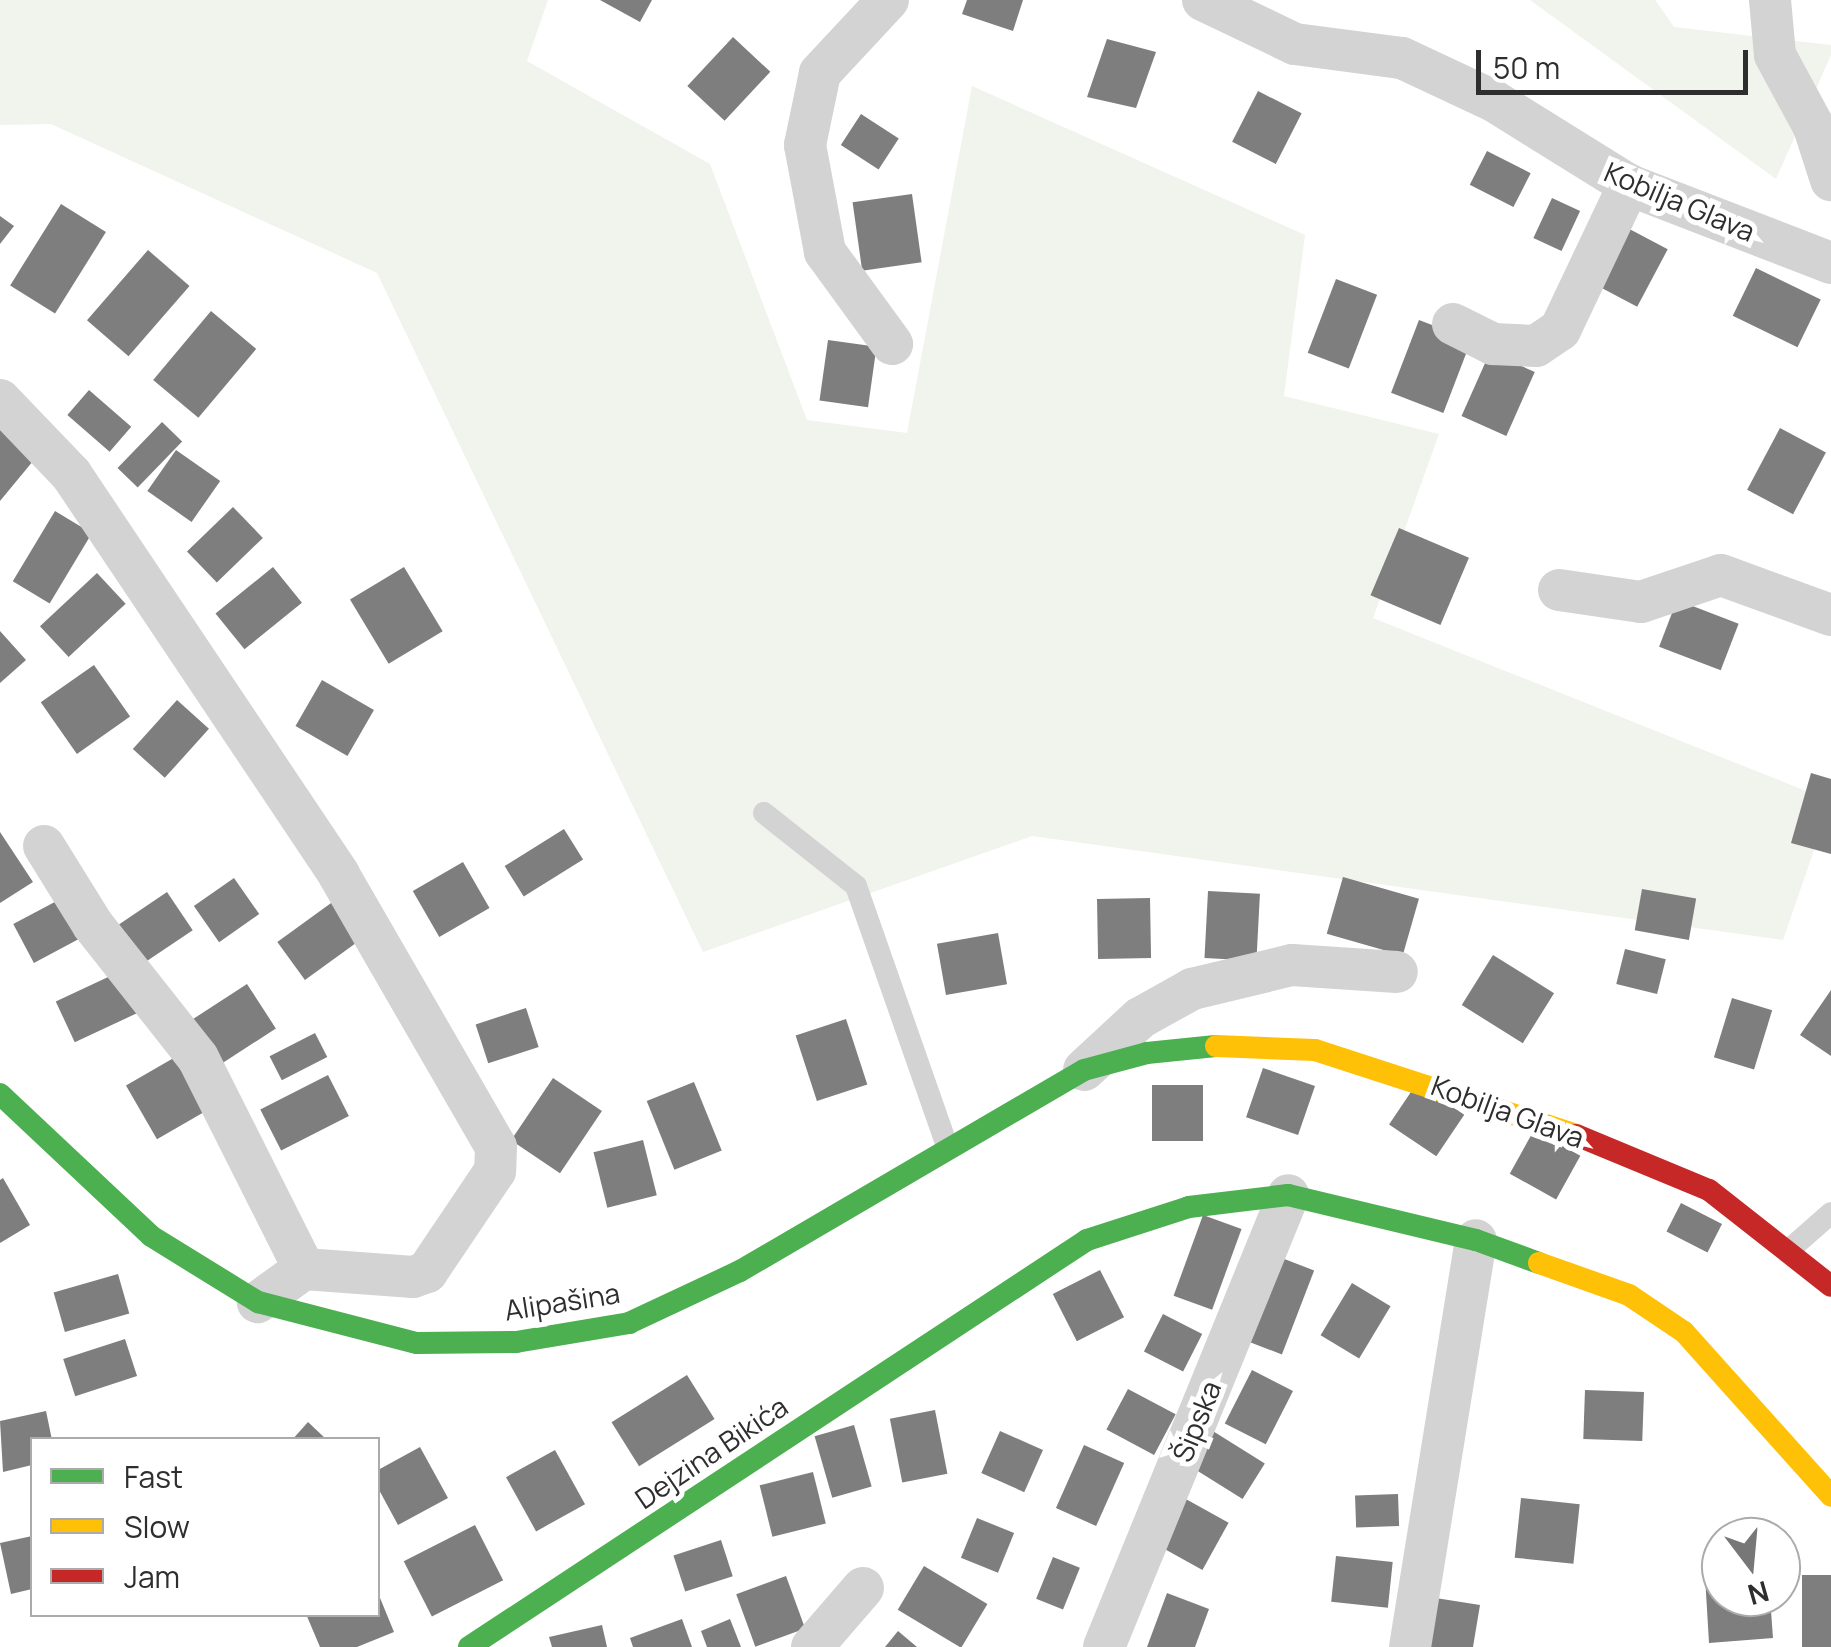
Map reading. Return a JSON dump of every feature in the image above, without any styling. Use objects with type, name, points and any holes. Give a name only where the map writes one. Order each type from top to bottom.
[{"type":"main road","name":"Kobilja Glava","points":[[1148,1053],[1241,1043],[1315,1050],[1382,1066],[1590,1140],[1709,1190],[1831,1286]]},
{"type":"main road","name":"Alipašina","points":[[0,1094],[151,1236],[258,1302],[416,1344],[516,1342],[629,1324],[740,1272],[1084,1070],[1148,1053]]},
{"type":"main road","points":[[1288,1195],[1476,1240],[1629,1295],[1684,1332],[1831,1496]]},
{"type":"main road","name":"Dejzina Bikića","points":[[469,1647],[1087,1240],[1189,1207],[1288,1195]]},
{"type":"street","points":[[888,0],[820,73],[805,146],[824,252],[892,344]]},
{"type":"street","name":"Kobilja Glava","points":[[1203,0],[1296,44],[1377,52],[1440,74],[1630,185],[1831,263]]},
{"type":"street","points":[[1770,0],[1775,55],[1814,127],[1831,180]]},
{"type":"street","points":[[1453,324],[1493,344],[1536,346],[1560,330],[1630,185]]},
{"type":"street","points":[[0,400],[70,474],[339,875],[496,1147],[495,1172],[428,1272],[413,1277],[304,1269],[258,1302]]},
{"type":"street","points":[[1559,590],[1641,602],[1721,575],[1831,614]]},
{"type":"street","points":[[44,846],[93,925],[198,1058],[304,1269]]},
{"type":"street","points":[[1084,1070],[1140,1018],[1192,989],[1292,965],[1396,972]]},
{"type":"street","name":"Šipska","points":[[1104,1647],[1288,1195]]},
{"type":"street","points":[[1410,1647],[1476,1240]]},
{"type":"street","points":[[812,1647],[862,1588]]},
{"type":"lane","points":[[764,814],[856,886],[948,1148]]},
{"type":"lane","points":[[1789,1250],[1831,1213]]},
{"type":"shaded area","points":[[0,0],[548,0],[527,61],[710,164],[807,420],[907,433],[972,86],[1305,235],[1284,396],[1439,434],[1373,618],[1831,801],[1783,940],[1032,836],[703,952],[377,273],[51,124],[0,125]]},
{"type":"shaded area","points":[[1530,0],[1655,0],[1674,27],[1831,45],[1831,55],[1776,179]]},
{"type":"building","points":[[600,0],[652,0],[640,22]]},
{"type":"building","points":[[967,0],[1023,0],[1013,31],[962,14]]},
{"type":"building","points":[[733,37],[770,72],[725,121],[687,86]]},
{"type":"building","points":[[1107,39],[1156,52],[1136,108],[1087,97]]},
{"type":"building","points":[[1258,91],[1302,113],[1276,164],[1232,142]]},
{"type":"building","points":[[861,114],[899,139],[879,170],[841,145]]},
{"type":"building","points":[[1487,151],[1531,173],[1513,207],[1470,185]]},
{"type":"building","points":[[912,194],[922,262],[862,271],[853,202]]},
{"type":"building","points":[[1552,198],[1580,211],[1562,251],[1533,238]]},
{"type":"building","points":[[61,204],[106,232],[55,313],[10,285]]},
{"type":"building","points":[[0,216],[14,226],[0,244]]},
{"type":"building","points":[[1620,224],[1668,249],[1637,307],[1589,281]]},
{"type":"building","points":[[148,250],[190,286],[128,356],[87,320]]},
{"type":"building","points":[[1756,268],[1821,300],[1797,347],[1733,316]]},
{"type":"building","points":[[1336,279],[1377,295],[1349,369],[1308,353]]},
{"type":"building","points":[[211,311],[256,349],[198,418],[153,380]]},
{"type":"building","points":[[1419,320],[1471,340],[1443,413],[1391,393]]},
{"type":"building","points":[[828,340],[877,347],[868,407],[820,400]]},
{"type":"building","points":[[1490,352],[1535,372],[1506,436],[1462,416]]},
{"type":"building","points":[[89,390],[131,427],[110,452],[67,415]]},
{"type":"building","points":[[162,422],[182,441],[138,487],[118,468]]},
{"type":"building","points":[[0,423],[38,455],[0,501]]},
{"type":"building","points":[[1780,428],[1826,452],[1793,514],[1747,490]]},
{"type":"building","points":[[176,450],[220,481],[192,522],[147,491]]},
{"type":"building","points":[[233,507],[263,538],[217,582],[187,551]]},
{"type":"building","points":[[55,511],[92,533],[50,603],[13,581]]},
{"type":"building","points":[[1399,528],[1469,558],[1440,625],[1370,595]]},
{"type":"building","points":[[273,567],[302,603],[244,649],[215,614]]},
{"type":"building","points":[[404,567],[443,631],[389,664],[350,599]]},
{"type":"building","points":[[97,573],[126,604],[69,657],[40,626]]},
{"type":"building","points":[[1677,600],[1739,624],[1721,670],[1659,647]]},
{"type":"building","points":[[0,631],[26,660],[0,683]]},
{"type":"building","points":[[94,665],[130,717],[77,754],[41,702]]},
{"type":"building","points":[[322,680],[374,710],[347,756],[296,726]]},
{"type":"building","points":[[177,700],[209,729],[165,778],[133,749]]},
{"type":"building","points":[[1811,773],[1831,779],[1831,854],[1791,843]]},
{"type":"building","points":[[564,829],[583,860],[524,897],[505,866]]},
{"type":"building","points":[[0,832],[33,882],[0,903]]},
{"type":"building","points":[[463,862],[489,908],[439,937],[413,891]]},
{"type":"building","points":[[1343,877],[1419,899],[1403,955],[1327,934]]},
{"type":"building","points":[[234,878],[259,914],[219,942],[194,906]]},
{"type":"building","points":[[1642,889],[1696,899],[1689,940],[1635,930]]},
{"type":"building","points":[[1208,891],[1260,894],[1256,961],[1204,958]]},
{"type":"building","points":[[167,892],[193,930],[145,963],[119,924]]},
{"type":"building","points":[[68,895],[89,934],[34,963],[13,924]]},
{"type":"building","points":[[338,898],[366,936],[305,980],[277,942]]},
{"type":"building","points":[[1150,898],[1151,958],[1098,959],[1097,899]]},
{"type":"building","points":[[998,933],[1007,984],[946,995],[937,944]]},
{"type":"building","points":[[1625,949],[1666,959],[1657,994],[1616,984]]},
{"type":"building","points":[[1493,955],[1554,993],[1523,1043],[1462,1005]]},
{"type":"building","points":[[121,971],[140,1012],[75,1042],[56,1001]]},
{"type":"building","points":[[247,984],[276,1028],[214,1069],[185,1024]]},
{"type":"building","points":[[1831,990],[1831,1056],[1800,1035]]},
{"type":"building","points":[[1732,998],[1772,1010],[1754,1070],[1714,1057]]},
{"type":"building","points":[[526,1008],[539,1047],[488,1063],[476,1024]]},
{"type":"building","points":[[846,1019],[867,1085],[817,1101],[796,1035]]},
{"type":"building","points":[[315,1033],[327,1057],[282,1080],[270,1056]]},
{"type":"building","points":[[184,1052],[215,1106],[157,1139],[126,1086]]},
{"type":"building","points":[[1263,1068],[1315,1086],[1298,1135],[1246,1117]]},
{"type":"building","points":[[328,1075],[349,1116],[281,1150],[260,1110]]},
{"type":"building","points":[[553,1078],[602,1111],[560,1173],[511,1140]]},
{"type":"building","points":[[694,1082],[722,1151],[674,1170],[647,1101]]},
{"type":"building","points":[[1417,1083],[1464,1115],[1436,1156],[1389,1124]]},
{"type":"building","points":[[1152,1085],[1203,1085],[1203,1141],[1152,1141]]},
{"type":"building","points":[[1534,1130],[1580,1156],[1556,1199],[1510,1174]]},
{"type":"building","points":[[643,1140],[657,1195],[607,1208],[594,1152]]},
{"type":"building","points":[[3,1178],[30,1225],[0,1243],[0,1180]]},
{"type":"building","points":[[1681,1203],[1722,1224],[1707,1252],[1666,1232]]},
{"type":"building","points":[[1203,1215],[1242,1229],[1212,1310],[1174,1296]]},
{"type":"building","points":[[1274,1255],[1314,1270],[1282,1354],[1242,1339]]},
{"type":"building","points":[[1100,1270],[1124,1317],[1077,1341],[1053,1294]]},
{"type":"building","points":[[118,1274],[129,1313],[65,1332],[54,1292]]},
{"type":"building","points":[[1352,1283],[1391,1306],[1359,1358],[1321,1335]]},
{"type":"building","points":[[1163,1314],[1202,1334],[1183,1371],[1144,1351]]},
{"type":"building","points":[[125,1339],[137,1376],[75,1396],[63,1359]]},
{"type":"building","points":[[1252,1370],[1293,1391],[1266,1444],[1225,1423]]},
{"type":"building","points":[[687,1375],[715,1419],[639,1466],[612,1422]]},
{"type":"building","points":[[1128,1389],[1176,1414],[1154,1455],[1106,1430]]},
{"type":"building","points":[[1585,1390],[1644,1392],[1642,1441],[1583,1439]]},
{"type":"building","points":[[935,1410],[947,1474],[902,1483],[890,1419]]},
{"type":"building","points":[[46,1411],[51,1437],[30,1437],[30,1465],[3,1472],[0,1421]]},
{"type":"building","points":[[308,1422],[324,1437],[295,1437]]},
{"type":"building","points":[[854,1425],[872,1487],[832,1498],[815,1436]]},
{"type":"building","points":[[1208,1428],[1265,1464],[1243,1499],[1186,1464]]},
{"type":"building","points":[[1000,1431],[1043,1450],[1024,1492],[981,1473]]},
{"type":"building","points":[[1084,1445],[1124,1463],[1096,1526],[1056,1508]]},
{"type":"building","points":[[420,1447],[448,1498],[398,1525],[380,1492],[380,1469]]},
{"type":"building","points":[[555,1450],[585,1504],[536,1531],[506,1477]]},
{"type":"building","points":[[813,1472],[826,1523],[772,1537],[760,1485]]},
{"type":"building","points":[[1398,1494],[1399,1526],[1356,1527],[1355,1496]]},
{"type":"building","points":[[1184,1498],[1229,1523],[1202,1570],[1158,1545]]},
{"type":"building","points":[[1521,1498],[1580,1504],[1573,1564],[1515,1558]]},
{"type":"building","points":[[977,1518],[1014,1533],[998,1573],[961,1558]]},
{"type":"building","points":[[475,1525],[503,1580],[432,1617],[404,1561]]},
{"type":"building","points":[[30,1536],[30,1589],[11,1594],[0,1543]]},
{"type":"building","points":[[721,1540],[733,1576],[685,1592],[673,1555]]},
{"type":"building","points":[[1336,1556],[1393,1562],[1388,1608],[1331,1602]]},
{"type":"building","points":[[1053,1557],[1080,1568],[1063,1610],[1036,1599]]},
{"type":"building","points":[[924,1566],[987,1604],[962,1647],[898,1610]]},
{"type":"building","points":[[1802,1575],[1831,1575],[1831,1647],[1802,1647]]},
{"type":"building","points":[[786,1576],[805,1629],[755,1647],[736,1594]]},
{"type":"building","points":[[1167,1593],[1209,1609],[1195,1647],[1147,1647]]},
{"type":"building","points":[[1423,1596],[1480,1605],[1473,1647],[1414,1647]]},
{"type":"building","points":[[380,1598],[394,1632],[357,1647],[320,1647],[307,1617],[380,1617]]},
{"type":"building","points":[[1707,1617],[1771,1617],[1773,1638],[1709,1643]]},
{"type":"building","points":[[682,1619],[692,1647],[633,1647],[630,1638]]},
{"type":"building","points":[[730,1619],[741,1647],[707,1647],[701,1631]]},
{"type":"building","points":[[602,1625],[607,1647],[552,1647],[549,1637]]},
{"type":"building","points":[[898,1631],[917,1647],[885,1647]]},
{"type":"traffic: fast","points":[[0,1094],[151,1236],[258,1302],[417,1343],[516,1342],[629,1323],[740,1271],[1084,1070],[1147,1053],[1216,1046]]},
{"type":"traffic: fast","points":[[469,1647],[1087,1240],[1189,1207],[1288,1195],[1476,1240],[1539,1263]]},
{"type":"traffic: slow","points":[[1216,1046],[1315,1050],[1576,1135]]},
{"type":"traffic: slow","points":[[1539,1263],[1629,1295],[1684,1332],[1831,1496]]},
{"type":"traffic: jam","points":[[1576,1135],[1709,1190],[1831,1286]]}]
